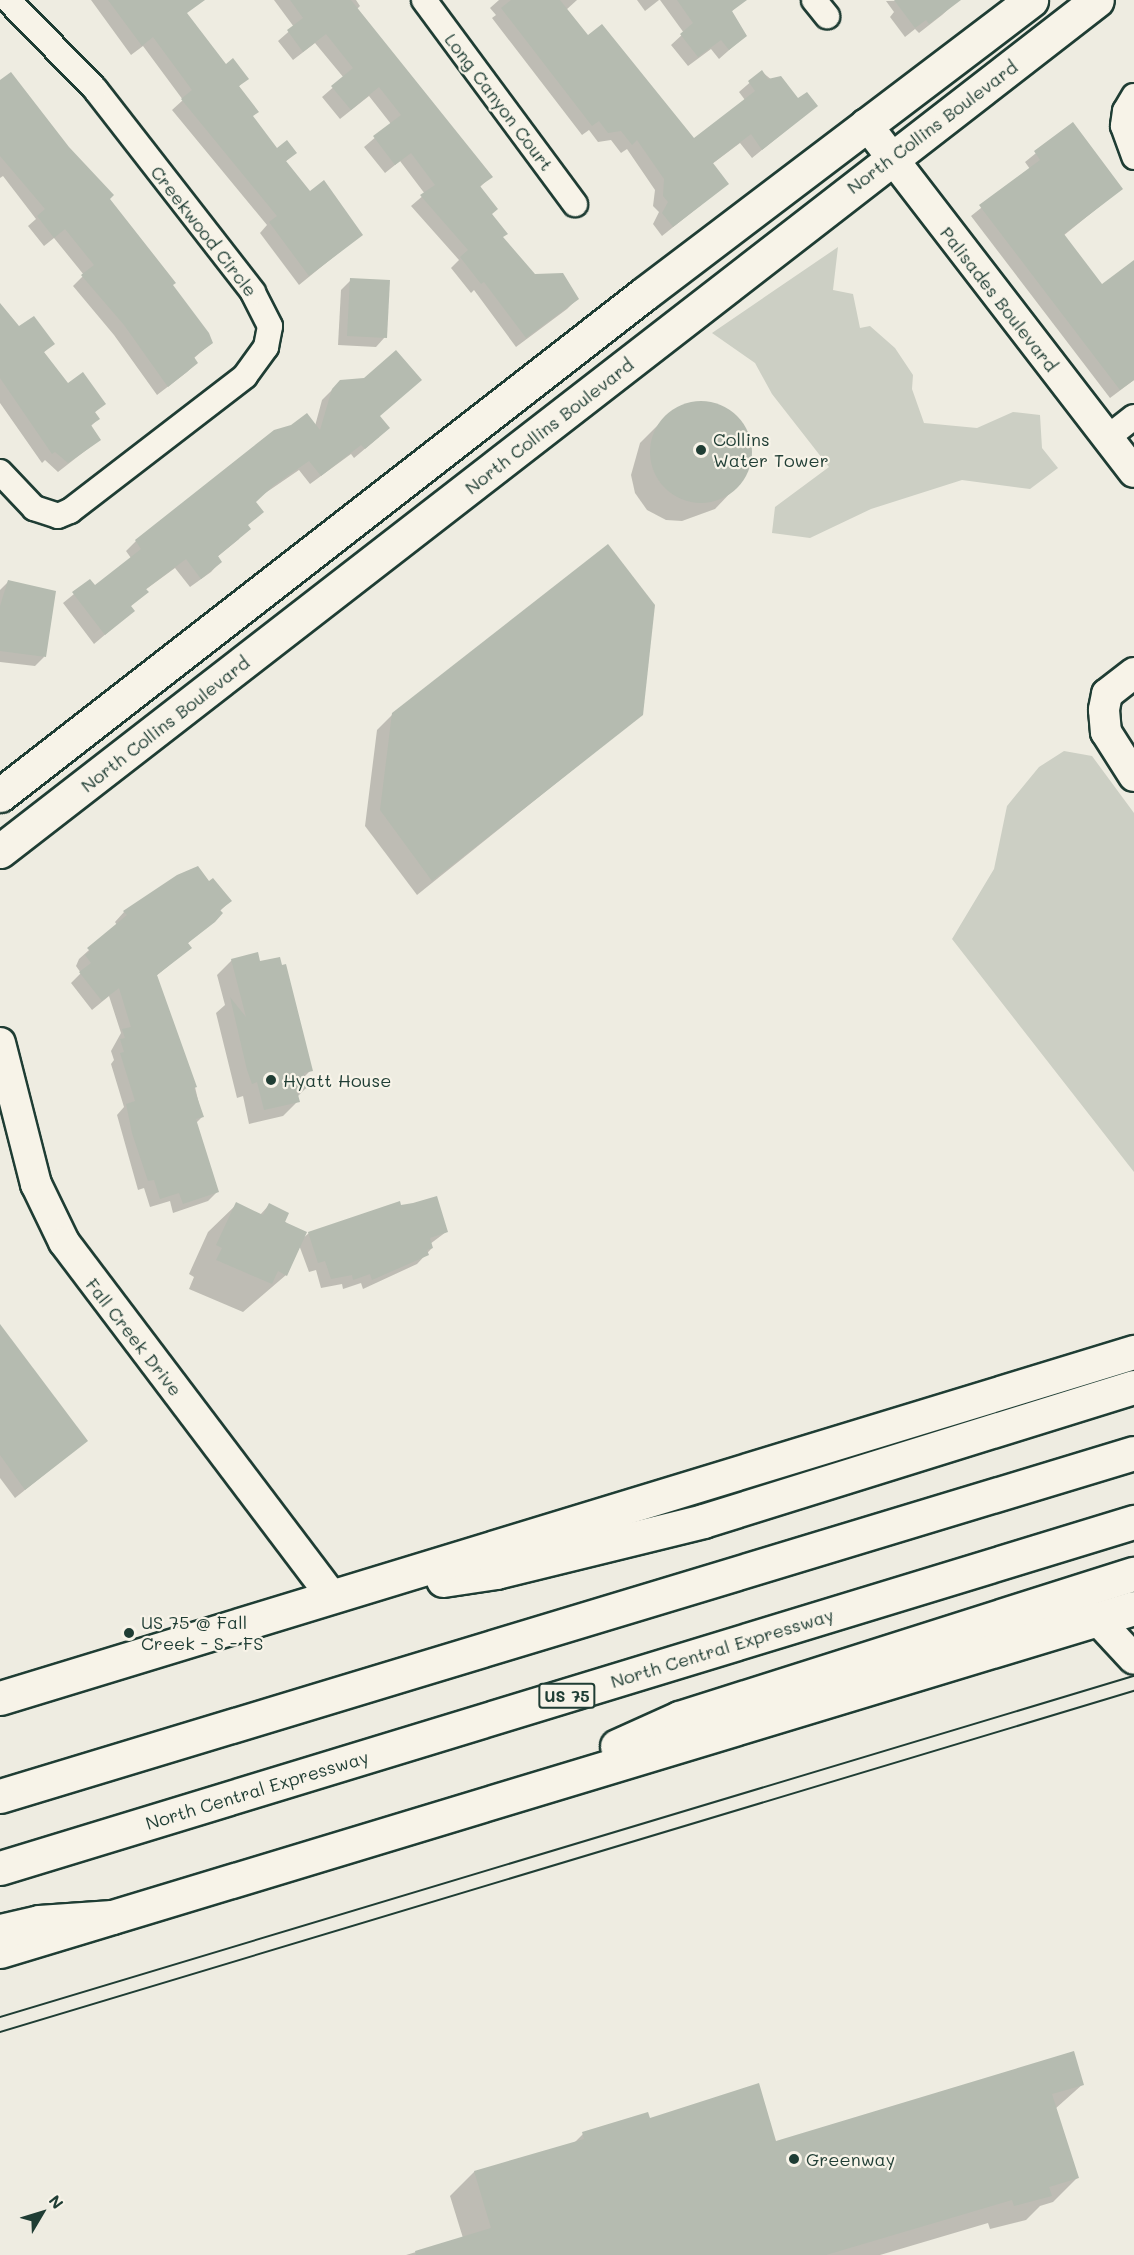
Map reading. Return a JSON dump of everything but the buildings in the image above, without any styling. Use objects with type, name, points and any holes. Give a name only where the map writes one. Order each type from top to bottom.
[{"type":"main road","points":[[0,795],[522,389],[1031,0]]},
{"type":"main road","name":"North Collins Boulevard","points":[[0,851],[551,425],[890,158],[1097,0]]},
{"type":"main road","points":[[522,389],[551,425]]},
{"type":"main road","points":[[178,656],[206,692]]},
{"type":"main road","points":[[0,1698],[1134,1352]]},
{"type":"main road","points":[[332,1597],[496,1572],[703,1521],[1134,1387]]},
{"type":"main road","points":[[0,1796],[1134,1453]]},
{"type":"main road","name":"North Central Expressway","points":[[0,1868],[1134,1522]]},
{"type":"main road","points":[[508,1795],[679,1718],[1134,1574]]},
{"type":"main road","points":[[0,1951],[508,1795],[1134,1608]]},
{"type":"main road","points":[[0,1931],[39,1922],[112,1917]]},
{"type":"street","name":"Creekwood Circle","points":[[0,472],[34,508],[58,516],[70,511],[244,376],[266,347],[270,326],[253,292],[95,89],[8,0]]},
{"type":"street","name":"Long Canyon Court","points":[[424,0],[575,204]]},
{"type":"street","points":[[1134,96],[1125,111],[1123,126],[1134,157]]},
{"type":"street","name":"Palisades Boulevard","points":[[866,124],[1134,472]]},
{"type":"street","points":[[1107,438],[1134,417]]},
{"type":"street","points":[[1134,673],[1107,694],[1104,710],[1106,732],[1134,776]]},
{"type":"street","name":"Fall Creek Drive","points":[[0,1043],[36,1184],[64,1242],[332,1597]]},
{"type":"street","points":[[1097,1619],[1134,1659]]},
{"type":"shaded area","points":[[838,247],[833,290],[853,294],[860,328],[870,326],[895,348],[913,375],[912,389],[924,423],[977,428],[1013,412],[1040,415],[1042,448],[1058,468],[1030,489],[962,480],[871,509],[810,538],[772,533],[775,507],[829,467],[772,394],[755,363],[712,333]]},
{"type":"shaded area","points":[[1064,751],[1092,756],[1134,813],[1134,1172],[952,939],[994,869],[1007,806],[1039,767]]},
{"type":"tram line","points":[[0,2017],[1134,1676]]},
{"type":"tram line","points":[[0,2032],[1134,1691]]},
{"type":"place","name":"Collins Water Tower","points":[[701,450]]},
{"type":"place","name":"Hyatt House","points":[[271,1080]]},
{"type":"place","name":"US 75 @ Fall Creek - S - FS","points":[[129,1633]]},
{"type":"place","name":"Greenway","points":[[794,2159]]}]
